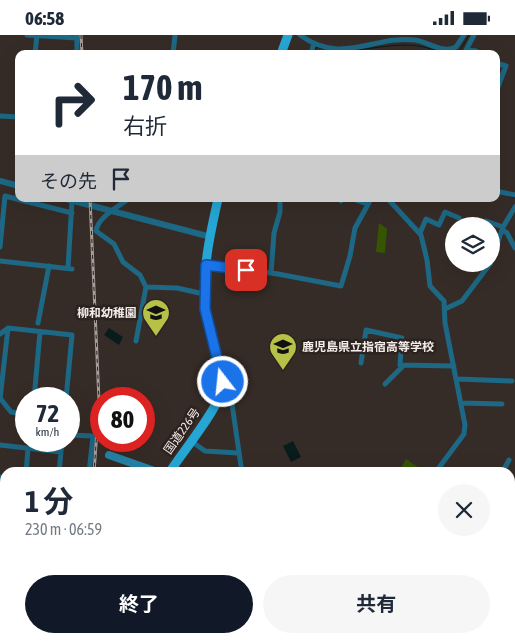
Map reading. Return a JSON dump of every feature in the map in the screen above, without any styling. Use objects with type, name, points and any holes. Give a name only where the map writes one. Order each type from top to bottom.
[{"type":"highway","points":[[282,50],[288,35]]},
{"type":"highway","points":[[217,202],[210,237],[204,294],[207,324],[223,382]]},
{"type":"highway","name":"国道226号","points":[[173,467],[215,405],[223,382]]},
{"type":"main road","points":[[109,455],[143,467]]},
{"type":"street","points":[[27,35],[77,36],[77,50]]},
{"type":"street","points":[[35,50],[37,35]]},
{"type":"street","points":[[173,50],[175,35]]},
{"type":"street","points":[[300,35],[313,48],[337,49],[415,40],[438,50]]},
{"type":"street","points":[[446,50],[456,47],[464,35]]},
{"type":"street","points":[[466,50],[474,35]]},
{"type":"street","points":[[500,64],[506,66],[500,82]]},
{"type":"street","points":[[0,116],[15,117]]},
{"type":"street","points":[[0,181],[15,185]]},
{"type":"street","points":[[500,192],[515,195]]},
{"type":"street","points":[[0,247],[5,196],[15,199]]},
{"type":"street","points":[[29,202],[72,213]]},
{"type":"street","points":[[0,261],[70,269],[72,213],[69,202]]},
{"type":"street","points":[[76,202],[210,237]]},
{"type":"street","points":[[124,202],[97,227],[96,231],[114,244],[123,262],[140,275],[146,287],[136,341]]},
{"type":"street","points":[[271,273],[274,233],[280,212],[280,202]]},
{"type":"street","points":[[206,265],[271,273],[340,286],[350,256],[354,232],[367,204],[361,202]]},
{"type":"street","points":[[391,202],[420,233],[427,260],[430,286],[444,301],[445,323],[465,425],[464,434],[439,467]]},
{"type":"street","points":[[500,237],[515,207]]},
{"type":"street","points":[[420,233],[426,219],[439,225],[445,212],[457,217]]},
{"type":"street","points":[[500,228],[507,233],[515,248]]},
{"type":"street","points":[[38,323],[49,266]]},
{"type":"street","points":[[445,309],[462,301],[484,272]]},
{"type":"street","points":[[146,287],[177,288],[204,294]]},
{"type":"street","points":[[8,328],[0,399],[11,412],[15,412]]},
{"type":"street","points":[[0,334],[8,328],[72,335],[67,387]]},
{"type":"street","points":[[361,363],[366,331],[402,338],[400,365],[403,366]]},
{"type":"street","points":[[35,387],[40,332]]},
{"type":"street","points":[[385,384],[403,366],[454,366]]},
{"type":"street","points":[[457,379],[512,381]]},
{"type":"street","points":[[223,382],[231,397],[241,467]]},
{"type":"street","points":[[461,403],[502,404]]},
{"type":"street","points":[[80,435],[93,436],[90,467]]},
{"type":"street","points":[[191,441],[205,451],[238,453]]},
{"type":"street","points":[[0,445],[15,447]]},
{"type":"street","points":[[26,467],[28,452]]},
{"type":"street","points":[[59,467],[61,452]]},
{"type":"street","points":[[505,467],[509,460]]},
{"type":"green space","points":[[379,223],[387,229],[385,253],[376,252]]},
{"type":"green space","points":[[406,459],[418,467],[402,467]]},
{"type":"water","points":[[109,328],[123,337],[119,345],[104,335]]},
{"type":"water","points":[[293,441],[301,457],[291,462],[283,446]]},
{"type":"waterway","points":[[460,50],[469,35]]},
{"type":"waterway","points":[[354,50],[395,45],[419,46],[433,50]]},
{"type":"waterway","points":[[314,47],[335,50]]},
{"type":"waterway","points":[[509,196],[515,198]]},
{"type":"railway","points":[[81,35],[82,50]]},
{"type":"railway","points":[[90,202],[99,401],[94,467]]},
{"type":"place","name":"柳和幼稚園","points":[[156,337]]},
{"type":"place","name":"鹿児島県立指宿高等学校","points":[[283,371]]},
{"type":"route","points":[[223,382],[207,324],[204,294],[206,265],[246,270]]}]
